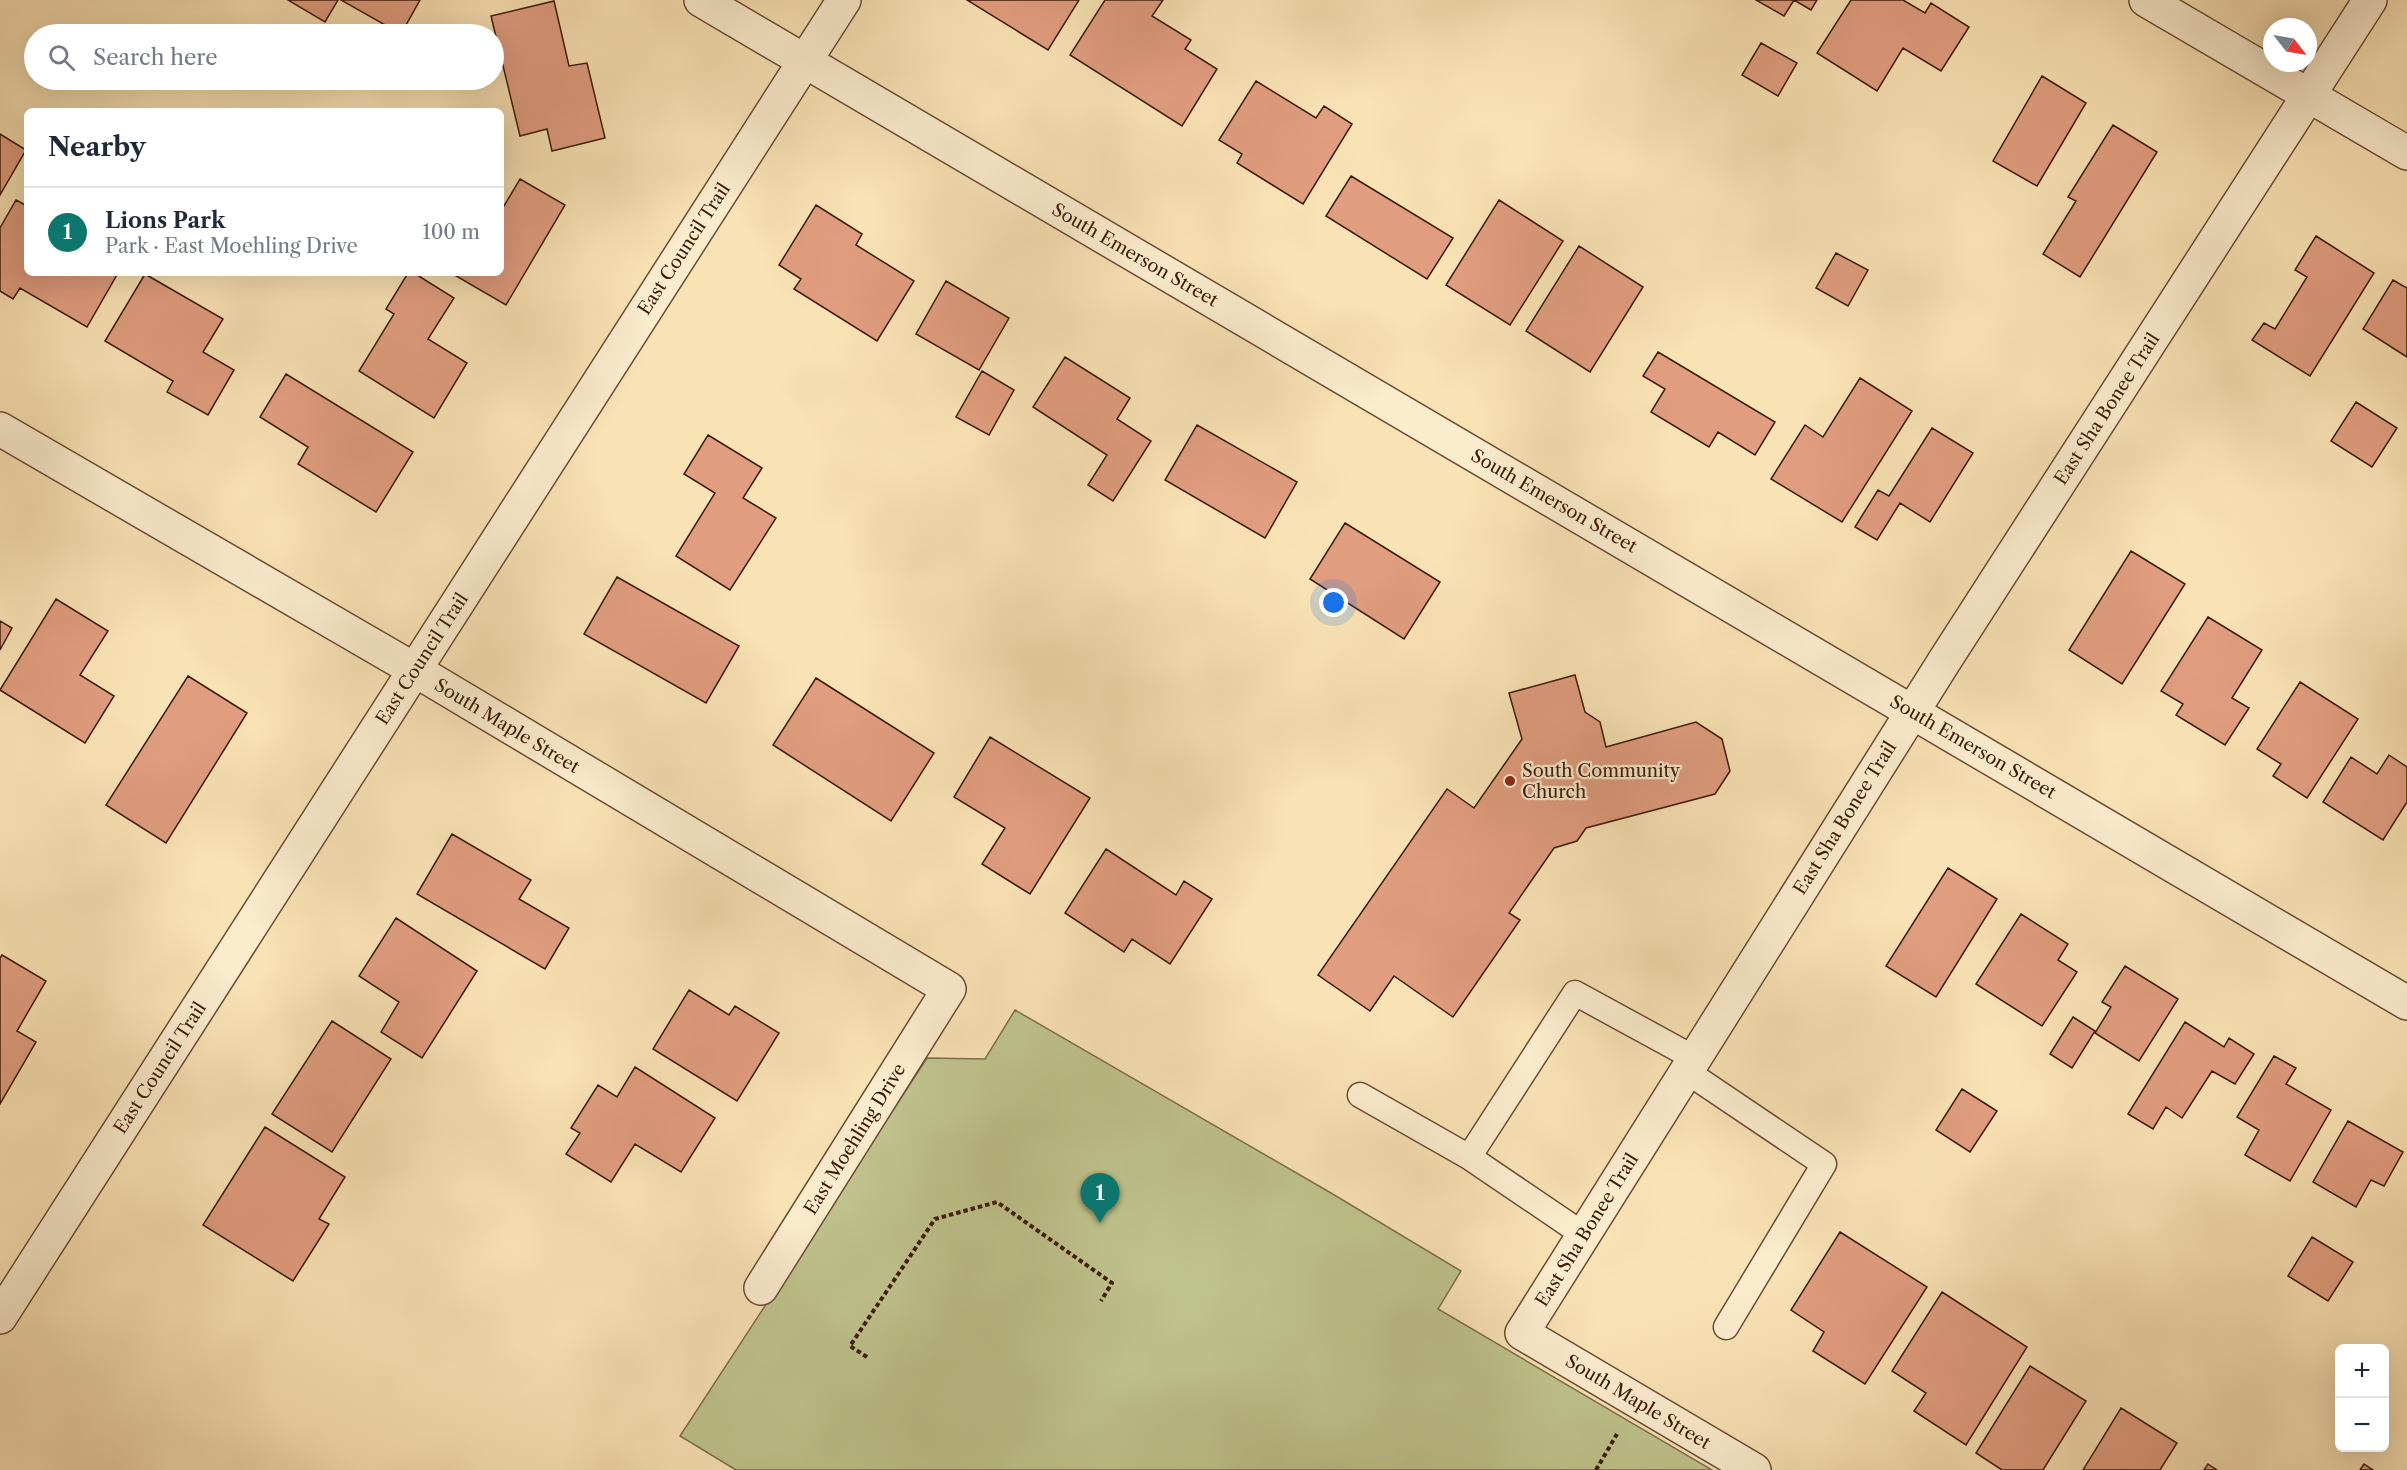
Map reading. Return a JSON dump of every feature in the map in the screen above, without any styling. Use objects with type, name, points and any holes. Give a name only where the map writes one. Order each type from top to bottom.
[{"type":"street","name":"South Emerson Street","points":[[702,0],[2407,1003]]},
{"type":"street","name":"East Council Trail","points":[[0,1317],[11,1278],[415,670],[844,0]]},
{"type":"street","points":[[2146,0],[2407,153]]},
{"type":"street","name":"East Sha Bonee Trail","points":[[1522,1333],[1912,711],[2370,0]]},
{"type":"street","name":"South Maple Street","points":[[0,429],[415,670],[949,989]]},
{"type":"street","name":"East Moehling Drive","points":[[761,1288],[949,989]]},
{"type":"street","name":"South Maple Street","points":[[1522,1333],[1754,1470]]},
{"type":"lane","points":[[1469,1157],[1575,993],[1690,1065],[1824,1164],[1726,1327]]},
{"type":"lane","points":[[1360,1095],[1469,1157],[1584,1235]]},
{"type":"path","points":[[867,1357],[850,1346],[935,1219],[997,1202],[1112,1283],[1101,1301]]},
{"type":"path","points":[[1596,1470],[1620,1429]]},
{"type":"green space","points":[[1015,1010],[1461,1271],[1438,1309],[1712,1470],[736,1470],[680,1436],[927,1058],[985,1059]]},
{"type":"building","points":[[288,0],[338,0],[325,22]]},
{"type":"building","points":[[341,0],[420,0],[407,24],[383,24]]},
{"type":"building","points":[[967,0],[1079,0],[1048,50]]},
{"type":"building","points":[[1105,0],[1163,0],[1152,16],[1191,40],[1185,49],[1217,69],[1182,126],[1070,55]]},
{"type":"building","points":[[1756,0],[1794,0],[1784,16]]},
{"type":"building","points":[[1794,0],[1817,0],[1811,10]]},
{"type":"building","points":[[1851,0],[1903,0],[1925,13],[1931,3],[1969,27],[1941,71],[1903,48],[1877,91],[1817,53]]},
{"type":"building","points":[[554,1],[569,66],[587,63],[605,138],[552,151],[547,129],[520,136],[504,70],[504,24],[493,24],[491,16]]},
{"type":"building","points":[[1761,43],[1797,63],[1778,96],[1742,75]]},
{"type":"building","points":[[2042,76],[2086,103],[2037,186],[1993,161]]},
{"type":"building","points":[[1256,81],[1316,118],[1324,106],[1352,124],[1303,204],[1237,163],[1242,154],[1219,140]]},
{"type":"building","points":[[2113,125],[2157,152],[2080,277],[2043,254],[2076,201],[2068,197]]},
{"type":"building","points":[[0,134],[24,149],[24,153],[0,195]]},
{"type":"building","points":[[1351,176],[1453,238],[1427,279],[1326,216]]},
{"type":"building","points":[[520,179],[565,205],[506,305],[456,276],[504,276],[504,206]]},
{"type":"building","points":[[16,200],[24,204],[24,276],[116,276],[87,327],[20,288],[13,299],[0,291],[0,228]]},
{"type":"building","points":[[1499,200],[1563,241],[1510,325],[1446,285]]},
{"type":"building","points":[[816,205],[862,234],[856,245],[914,281],[877,341],[794,289],[801,279],[779,265]]},
{"type":"building","points":[[2316,236],[2374,273],[2310,376],[2252,340],[2264,323],[2275,329],[2307,277],[2295,270]]},
{"type":"building","points":[[1579,246],[1643,287],[1590,372],[1526,331]]},
{"type":"building","points":[[1836,253],[1868,270],[1848,306],[1816,288]]},
{"type":"building","points":[[144,276],[148,276],[223,319],[203,352],[234,370],[208,415],[167,392],[173,381],[105,341]]},
{"type":"building","points":[[406,276],[419,276],[454,298],[428,339],[467,363],[434,418],[359,371],[394,314],[386,309]]},
{"type":"building","points":[[2393,280],[2407,288],[2407,357],[2363,329]]},
{"type":"building","points":[[946,281],[1009,318],[979,370],[916,334]]},
{"type":"building","points":[[1658,352],[1775,422],[1755,455],[1718,432],[1709,447],[1651,412],[1665,389],[1643,376]]},
{"type":"building","points":[[1065,357],[1130,398],[1117,419],[1151,441],[1113,501],[1088,485],[1107,455],[1033,407]]},
{"type":"building","points":[[982,371],[1014,390],[989,435],[956,417]]},
{"type":"building","points":[[286,374],[413,452],[376,512],[298,464],[308,447],[260,417]]},
{"type":"building","points":[[1860,378],[1912,411],[1842,522],[1771,479],[1805,425],[1823,437]]},
{"type":"building","points":[[2356,402],[2397,428],[2372,467],[2331,441]]},
{"type":"building","points":[[1197,425],[1297,482],[1265,538],[1165,480]]},
{"type":"building","points":[[1932,428],[1973,453],[1930,522],[1900,503],[1877,540],[1855,527],[1878,490],[1889,496]]},
{"type":"building","points":[[708,435],[762,468],[743,498],[776,518],[730,590],[676,556],[715,493],[684,474]]},
{"type":"building","points":[[1345,523],[1440,582],[1404,639],[1310,579]]},
{"type":"building","points":[[2131,551],[2185,584],[2122,684],[2069,650]]},
{"type":"building","points":[[617,577],[739,646],[706,703],[584,634]]},
{"type":"building","points":[[56,599],[108,631],[80,675],[114,696],[85,743],[0,690]]},
{"type":"building","points":[[2208,617],[2262,650],[2232,698],[2249,708],[2225,745],[2176,715],[2183,704],[2161,691]]},
{"type":"building","points":[[0,621],[12,628],[0,650]]},
{"type":"building","points":[[1575,675],[1585,712],[1600,722],[1606,747],[1696,722],[1722,739],[1730,771],[1715,794],[1586,828],[1577,841],[1554,848],[1509,913],[1520,920],[1453,1017],[1394,976],[1370,1011],[1318,975],[1447,789],[1474,808],[1522,739],[1509,693]]},
{"type":"building","points":[[188,676],[247,713],[166,843],[106,805]]},
{"type":"building","points":[[816,678],[934,753],[891,821],[773,745]]},
{"type":"building","points":[[2300,682],[2358,719],[2307,798],[2273,776],[2281,764],[2257,749]]},
{"type":"building","points":[[990,737],[1090,798],[1030,894],[982,864],[1005,828],[954,797]]},
{"type":"building","points":[[2389,755],[2407,767],[2407,802],[2383,840],[2323,802],[2351,757],[2377,774]]},
{"type":"building","points":[[452,834],[531,880],[519,899],[569,928],[545,969],[417,894]]},
{"type":"building","points":[[1106,849],[1176,895],[1184,881],[1212,899],[1170,964],[1132,939],[1124,952],[1065,913]]},
{"type":"building","points":[[1948,868],[1997,899],[1936,997],[1886,966]]},
{"type":"building","points":[[2021,914],[2068,944],[2058,960],[2077,972],[2042,1026],[1976,984]]},
{"type":"building","points":[[396,918],[477,971],[422,1058],[381,1032],[399,1002],[359,976]]},
{"type":"building","points":[[2,955],[46,981],[17,1031],[36,1042],[0,1104],[0,958]]},
{"type":"building","points":[[2125,966],[2178,999],[2139,1061],[2095,1033],[2111,1007],[2102,1002]]},
{"type":"building","points":[[689,990],[729,1015],[735,1006],[779,1033],[737,1101],[653,1049]]},
{"type":"building","points":[[2073,1017],[2095,1031],[2072,1068],[2050,1054]]},
{"type":"building","points":[[332,1021],[391,1059],[332,1152],[272,1114]]},
{"type":"building","points":[[2185,1022],[2224,1047],[2229,1038],[2254,1054],[2235,1084],[2212,1071],[2182,1118],[2166,1107],[2153,1129],[2128,1114]]},
{"type":"building","points":[[2274,1056],[2296,1068],[2286,1084],[2331,1110],[2290,1181],[2245,1155],[2259,1130],[2237,1117]]},
{"type":"building","points":[[635,1067],[715,1118],[681,1172],[635,1144],[611,1182],[566,1154],[580,1133],[571,1128],[598,1085],[617,1097]]},
{"type":"building","points":[[1962,1089],[1997,1111],[1970,1152],[1936,1130]]},
{"type":"building","points":[[2348,1121],[2403,1152],[2384,1186],[2371,1180],[2356,1207],[2313,1182]]},
{"type":"building","points":[[265,1127],[345,1177],[319,1219],[329,1224],[293,1281],[203,1225]]},
{"type":"building","points":[[1840,1232],[1927,1287],[1865,1384],[1813,1351],[1824,1332],[1791,1310]]},
{"type":"building","points":[[2312,1237],[2353,1262],[2328,1301],[2288,1276]]},
{"type":"building","points":[[1942,1292],[2027,1347],[1966,1445],[1914,1411],[1926,1393],[1892,1371]]},
{"type":"building","points":[[2030,1366],[2086,1401],[2043,1470],[2002,1470],[1976,1453]]},
{"type":"building","points":[[2121,1408],[2177,1443],[2160,1470],[2083,1470]]},
{"type":"building","points":[[2208,1464],[2217,1470],[2204,1470]]},
{"type":"building","points":[[2364,1464],[2373,1470],[2360,1470]]},
{"type":"place","name":"South Community Church","points":[[1510,781]]},
{"type":"place","name":"Lions Park","points":[[1100,1223]]}]
